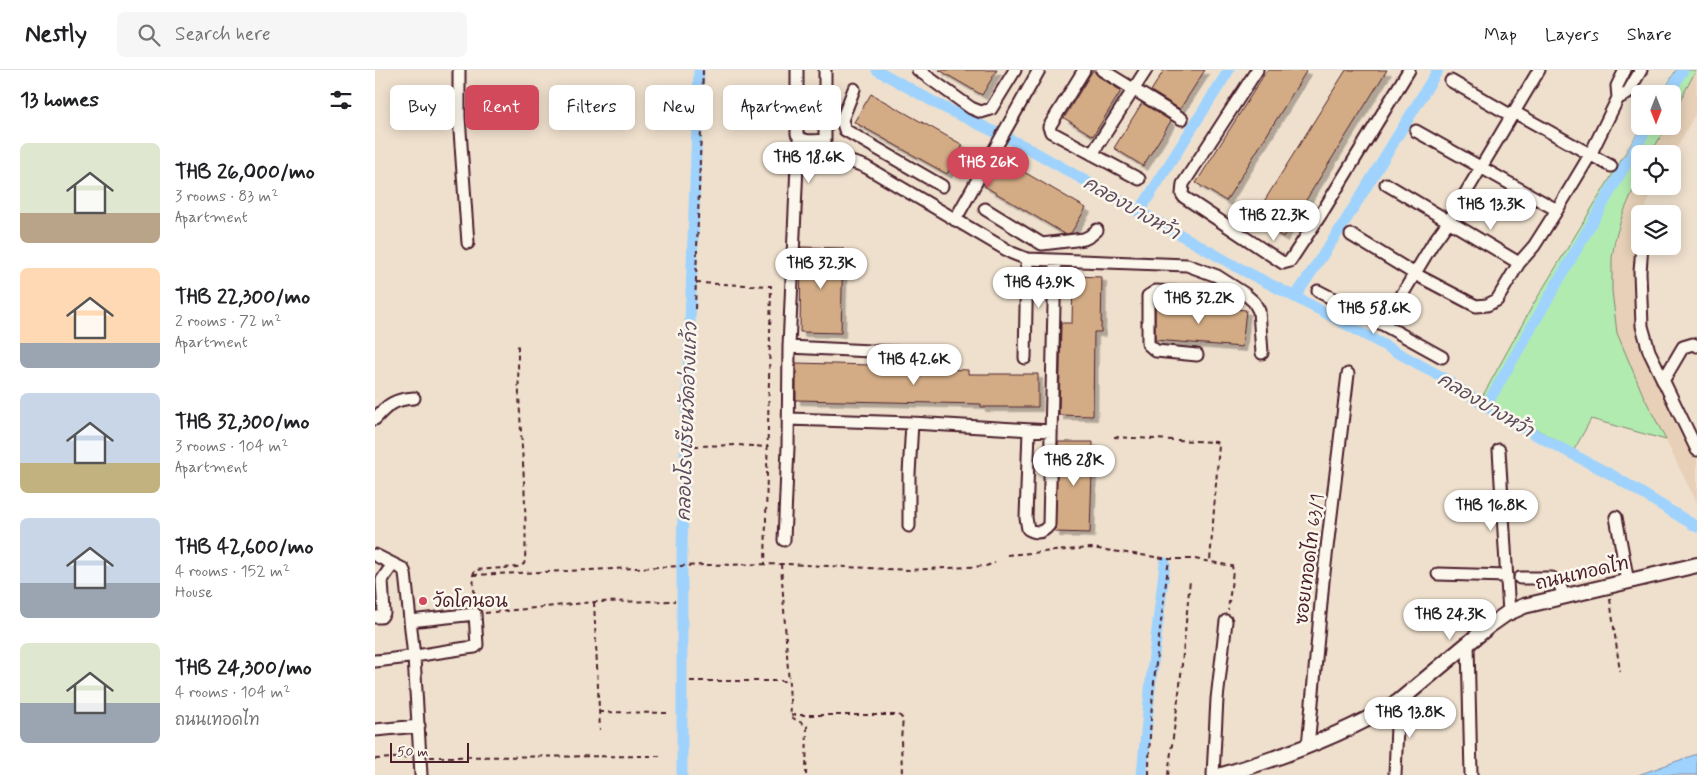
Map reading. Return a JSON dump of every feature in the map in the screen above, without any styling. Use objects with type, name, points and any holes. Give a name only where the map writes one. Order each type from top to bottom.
[{"type":"main road","name":"ถนนเทอดไท","points":[[1222,775],[1308,747],[1385,710],[1398,702],[1489,626],[1524,606],[1697,565]]},
{"type":"street","points":[[459,70],[459,117],[468,244]]},
{"type":"street","points":[[797,70],[797,134],[805,140],[825,140]]},
{"type":"street","points":[[825,70],[825,158]]},
{"type":"street","points":[[920,71],[971,108],[981,112],[991,109],[1015,70]]},
{"type":"street","points":[[955,220],[1039,70]]},
{"type":"street","points":[[1084,70],[1049,127],[1049,130],[1139,179]]},
{"type":"street","points":[[1102,70],[1182,119]]},
{"type":"street","points":[[1092,154],[1146,70]]},
{"type":"street","points":[[1257,70],[1183,184],[1182,194],[1280,262],[1285,263],[1290,261],[1323,211],[1409,70]]},
{"type":"street","points":[[1384,325],[1433,243],[1449,221],[1539,70]]},
{"type":"street","points":[[1351,235],[1415,274],[1477,306],[1487,305],[1497,300],[1519,263],[1534,246],[1590,155],[1618,98],[1617,86],[1625,70]]},
{"type":"street","points":[[1618,98],[1627,94],[1641,70]]},
{"type":"street","points":[[1451,81],[1611,166]]},
{"type":"street","points":[[854,89],[842,120],[845,130],[942,186]]},
{"type":"street","points":[[1416,131],[1557,210]]},
{"type":"street","points":[[784,540],[789,348],[797,166],[803,161],[825,158],[850,161],[866,167],[1012,253],[1027,259],[1187,264],[1217,276],[1254,302],[1259,311],[1261,353]]},
{"type":"street","points":[[912,195],[923,175]]},
{"type":"street","points":[[1386,184],[1519,263]]},
{"type":"street","points":[[985,209],[1042,244],[1084,239],[1097,230]]},
{"type":"street","points":[[1039,260],[1042,244]]},
{"type":"street","points":[[1641,255],[1642,326],[1649,351],[1697,450]]},
{"type":"street","points":[[1025,358],[1027,259]]},
{"type":"street","points":[[1029,430],[1026,518],[1028,529],[1039,533],[1045,531],[1049,525],[1055,261]]},
{"type":"street","points":[[1197,355],[1156,351],[1150,348],[1148,344],[1147,296],[1156,291],[1230,295],[1245,294]]},
{"type":"street","points":[[1318,291],[1442,357]]},
{"type":"street","points":[[1663,381],[1683,347],[1693,344],[1697,346]]},
{"type":"street","points":[[789,348],[932,354]]},
{"type":"street","name":"ซอยเทอดไท 63/1","points":[[1308,747],[1323,581],[1348,374]]},
{"type":"street","points":[[375,419],[386,406],[405,398],[414,398]]},
{"type":"street","points":[[788,419],[912,423],[1051,431]]},
{"type":"street","points":[[909,526],[909,474],[912,423]]},
{"type":"street","points":[[1499,450],[1509,613]]},
{"type":"street","points":[[1616,517],[1628,582]]},
{"type":"street","points":[[375,555],[403,568],[405,574],[414,657],[421,775]]},
{"type":"street","points":[[375,617],[381,617],[384,613],[379,580],[393,564]]},
{"type":"street","points":[[1438,574],[1507,576]]},
{"type":"street","points":[[1519,578],[1552,578],[1560,585],[1564,597]]},
{"type":"street","points":[[375,660],[414,657],[475,647],[477,642],[475,614],[410,621]]},
{"type":"street","points":[[1213,775],[1217,699],[1226,622]]},
{"type":"street","points":[[1468,644],[1471,775]]},
{"type":"street","points":[[1395,775],[1398,702]]},
{"type":"street","points":[[375,730],[419,726]]},
{"type":"path","points":[[695,309],[703,70]]},
{"type":"path","points":[[696,283],[771,286],[765,564]]},
{"type":"path","points":[[518,342],[520,430],[526,533],[524,564],[517,567],[475,570],[473,575],[475,614],[594,602],[675,601]]},
{"type":"path","points":[[1114,437],[1216,442],[1219,445],[1210,561]]},
{"type":"path","points":[[694,446],[738,445],[767,447]]},
{"type":"path","points":[[1007,555],[1091,548],[1169,559],[1195,559],[1231,566],[1233,568],[1226,622]]},
{"type":"path","points":[[1149,775],[1149,745],[1156,662],[1169,559]]},
{"type":"path","points":[[473,575],[765,564],[909,570],[986,566],[995,563]]},
{"type":"path","points":[[781,564],[791,715],[807,726],[806,775]]},
{"type":"path","points":[[1168,775],[1180,685],[1190,580]]},
{"type":"path","points":[[1608,586],[1621,672]]},
{"type":"path","points":[[594,602],[600,730]]},
{"type":"path","points":[[690,681],[789,681]]},
{"type":"path","points":[[599,712],[669,713]]},
{"type":"path","points":[[791,715],[895,713],[899,715],[903,719],[901,739],[902,775]]},
{"type":"path","points":[[375,759],[420,757],[663,756]]},
{"type":"shaded area","points":[[1696,70],[1697,111],[1678,145],[1656,145],[1661,135],[1681,135],[1681,99]]},
{"type":"shaded area","points":[[1631,195],[1650,195],[1647,205],[1631,205],[1631,255],[1636,255],[1635,284],[1639,326],[1697,454],[1697,503],[1643,395],[1617,333],[1612,291],[1612,258],[1622,216]]},
{"type":"green space","points":[[1676,70],[1696,70],[1681,99],[1681,85],[1667,85]]},
{"type":"green space","points":[[1637,135],[1661,135],[1656,145],[1631,145],[1631,195],[1615,240],[1612,258],[1612,291],[1617,333],[1643,395],[1666,440],[1591,419],[1574,450],[1481,399],[1534,303]]},
{"type":"water","points":[[1697,754],[1697,775],[1638,775]]},
{"type":"building","points":[[939,70],[997,70],[982,95]]},
{"type":"building","points":[[1093,70],[1098,76],[1121,91],[1093,136],[1064,118]]},
{"type":"building","points":[[1164,70],[1205,70],[1180,109],[1151,91]]},
{"type":"building","points":[[1267,70],[1307,70],[1226,201],[1196,183]]},
{"type":"building","points":[[1346,70],[1387,70],[1283,237],[1253,219]]},
{"type":"building","points":[[871,94],[963,145],[947,174],[854,122]]},
{"type":"building","points":[[1142,103],[1171,121],[1143,166],[1114,148]]},
{"type":"building","points":[[1000,158],[1086,208],[1071,233],[1065,234],[984,186]]},
{"type":"building","points":[[801,247],[843,248],[841,333],[800,332]]},
{"type":"building","points":[[1073,276],[1102,277],[1101,332],[1094,332],[1093,416],[1059,415],[1061,323],[1072,323]]},
{"type":"building","points":[[1155,302],[1246,310],[1242,347],[1155,340]]},
{"type":"building","points":[[796,363],[908,366],[908,368],[968,370],[968,374],[1038,374],[1038,407],[981,407],[981,404],[796,400]]},
{"type":"building","points":[[1058,442],[1093,442],[1090,533],[1055,532]]},
{"type":"waterway","name":"คลองโรงเรียนวัดอ่างแก้ว","points":[[682,775],[682,546],[699,70]]},
{"type":"waterway","name":"คลองบางหว้า","points":[[877,70],[939,105],[1026,147],[1237,267],[1442,377],[1502,417],[1612,475],[1697,527]]},
{"type":"waterway","points":[[1139,212],[1229,70]]},
{"type":"waterway","points":[[1295,297],[1346,220],[1438,70]]},
{"type":"waterway","points":[[1674,85],[1683,70]]},
{"type":"waterway","points":[[1486,406],[1643,135]]},
{"type":"waterway","points":[[1142,775],[1165,563]]},
{"type":"place","name":"วัดโคนอน","points":[[423,601]]}]
